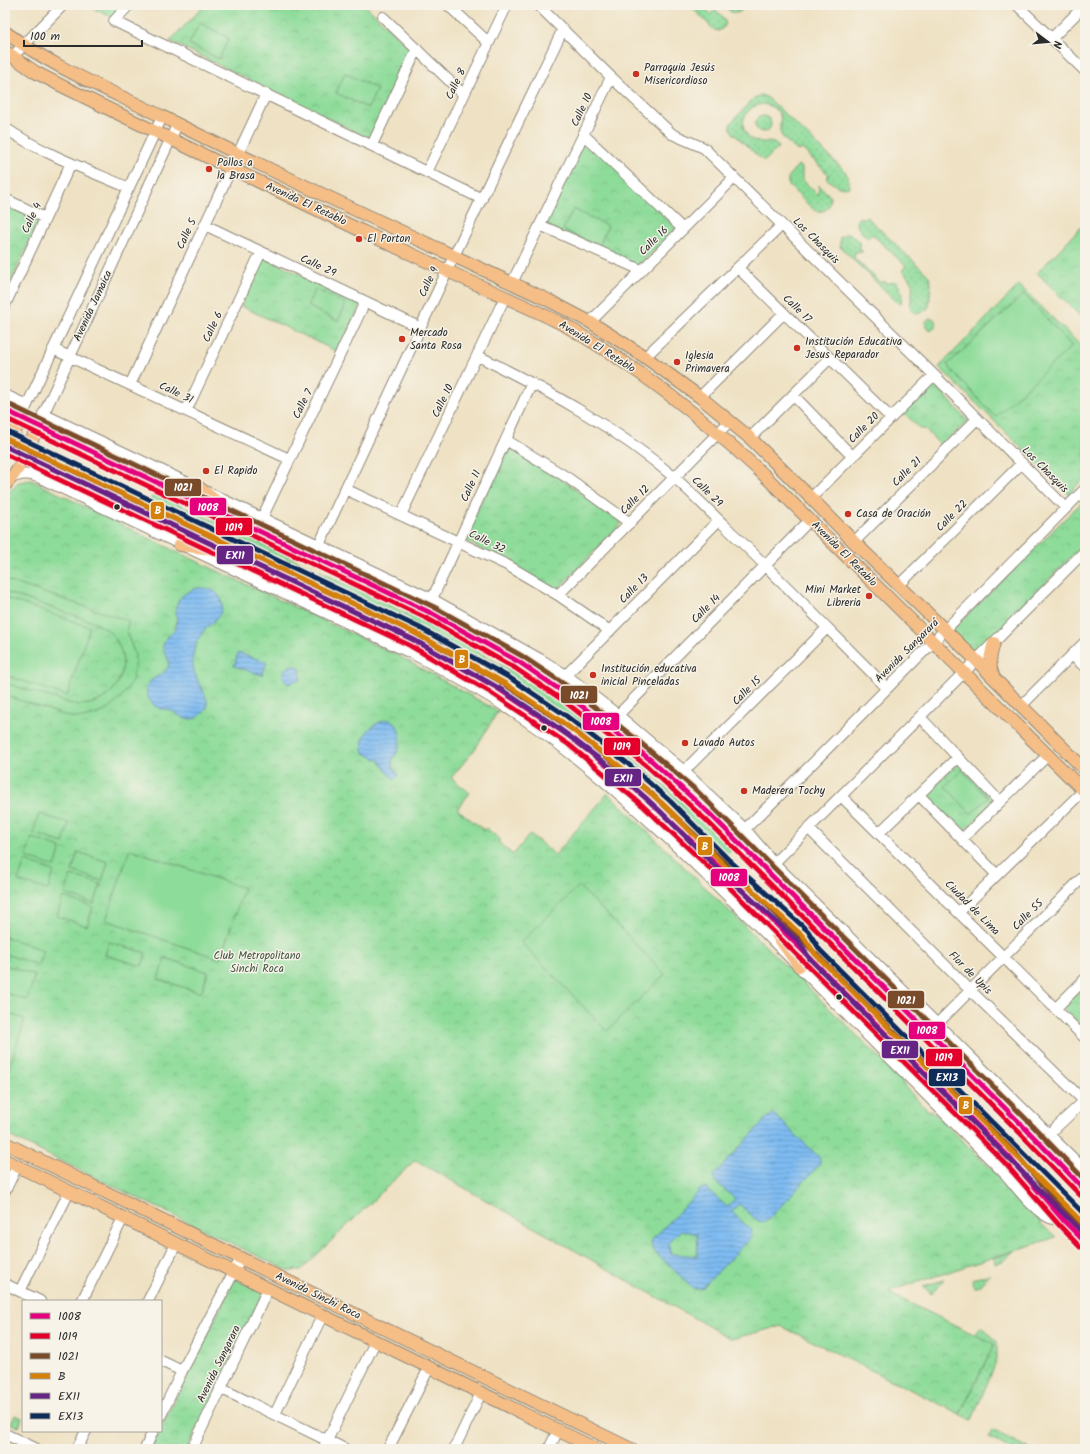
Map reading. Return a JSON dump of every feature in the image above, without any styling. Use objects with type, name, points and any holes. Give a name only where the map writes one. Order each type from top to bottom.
[{"type":"main road","name":"Avenida El Retablo","points":[[5,32],[72,73],[238,154],[512,283],[590,322],[644,357],[700,397],[750,438],[854,542],[976,660],[1085,770]]},
{"type":"main road","name":"Avenida El Retablo","points":[[9,54],[35,72],[170,140],[564,325],[610,353],[692,411],[763,474],[1084,791]]},
{"type":"main road","points":[[5,410],[432,613],[546,679],[626,739],[686,790],[1012,1115],[1085,1190]]},
{"type":"main road","name":"Avenida Jamaica","points":[[6,449],[21,418]]},
{"type":"main road","name":"Avenida Jamaica","points":[[8,482],[24,455],[38,426]]},
{"type":"main road","points":[[6,449],[24,455],[412,639],[458,664],[540,715],[621,777],[681,830],[1009,1158],[1063,1220],[1085,1242]]},
{"type":"main road","points":[[198,487],[245,524]]},
{"type":"main road","points":[[180,545],[223,550]]},
{"type":"main road","points":[[994,643],[990,656],[990,664],[994,679]]},
{"type":"main road","points":[[766,915],[772,929],[791,953],[799,966]]},
{"type":"main road","name":"Avenida Sinchi Roca","points":[[5,1143],[631,1449]]},
{"type":"main road","name":"Avenida Sinchi Roca","points":[[5,1160],[596,1449]]},
{"type":"main road","points":[[294,1302],[300,1287]]},
{"type":"street","points":[[9,54],[24,45],[63,5]]},
{"type":"street","points":[[129,5],[114,21],[482,199]]},
{"type":"street","points":[[448,5],[489,44]]},
{"type":"street","name":"Calle 8","points":[[427,172],[507,5]]},
{"type":"street","name":"Los Chasquis","points":[[538,5],[672,134],[704,148],[934,375],[1066,508]]},
{"type":"street","points":[[1017,5],[1085,71]]},
{"type":"street","points":[[1052,38],[1085,5]]},
{"type":"street","points":[[383,17],[464,95]]},
{"type":"street","name":"Calle 9","points":[[320,545],[454,256],[563,29]]},
{"type":"street","points":[[372,145],[417,49]]},
{"type":"street","name":"Calle 10","points":[[512,283],[611,76]]},
{"type":"street","name":"Calle 5","points":[[130,385],[266,94]]},
{"type":"street","name":"Avenida Jamaica","points":[[21,418],[162,117]]},
{"type":"street","name":"Avenida Jamaica","points":[[38,426],[178,125]]},
{"type":"street","points":[[5,128],[25,141],[129,188]]},
{"type":"street","points":[[584,134],[683,229]]},
{"type":"street","name":"Calle 4","points":[[5,305],[71,163]]},
{"type":"street","name":"Calle 16","points":[[590,322],[734,178]]},
{"type":"street","points":[[5,198],[45,218]]},
{"type":"street","name":"Calle 29","points":[[205,225],[421,328]]},
{"type":"street","points":[[540,225],[641,270]]},
{"type":"street","points":[[644,357],[782,225]]},
{"type":"street","name":"Calle 6","points":[[186,411],[261,252]]},
{"type":"street","name":"Calle 17","points":[[738,268],[891,418]]},
{"type":"street","name":"Calle 10","points":[[401,515],[505,297]]},
{"type":"street","name":"Calle 7","points":[[262,518],[365,302]]},
{"type":"street","points":[[700,397],[784,312]]},
{"type":"street","points":[[62,330],[69,336],[79,338]]},
{"type":"street","name":"Calle 31","points":[[53,349],[289,459]]},
{"type":"street","name":"Calle 29","points":[[478,356],[558,397],[601,424],[648,457],[674,478],[766,565],[887,688]]},
{"type":"street","points":[[750,438],[830,358]]},
{"type":"street","name":"Calle 20","points":[[811,498],[934,375]]},
{"type":"street","name":"Calle 11","points":[[432,599],[532,383]]},
{"type":"street","points":[[5,395],[27,405]]},
{"type":"street","points":[[793,395],[852,456]]},
{"type":"street","points":[[43,414],[432,599],[514,644],[566,675],[618,715],[684,771],[744,829],[774,863],[938,1023],[1085,1170]]},
{"type":"street","name":"Calle 21","points":[[854,542],[977,419]]},
{"type":"street","name":"Calle 12","points":[[558,595],[730,421]]},
{"type":"street","points":[[506,440],[568,478],[630,523]]},
{"type":"street","name":"Calle 22","points":[[899,585],[1022,463]]},
{"type":"street","points":[[8,482],[20,474],[29,474],[38,477],[413,654],[514,713],[564,747],[612,787],[677,846],[799,966],[1007,1176],[1025,1197],[1046,1216],[1053,1219],[1063,1220]]},
{"type":"street","name":"Calle 32","points":[[346,489],[507,565],[558,595],[610,631]]},
{"type":"street","name":"Avenida Sangarará","points":[[744,829],[816,759],[1085,489]]},
{"type":"street","name":"Calle 13","points":[[566,675],[719,520]]},
{"type":"street","name":"Calle 14","points":[[618,715],[810,520]]},
{"type":"street","points":[[774,863],[1085,551]]},
{"type":"street","name":"Calle 15","points":[[684,771],[827,628]]},
{"type":"street","points":[[1021,706],[1085,642]]},
{"type":"street","points":[[1072,654],[1085,667]]},
{"type":"street","points":[[920,717],[1000,802]]},
{"type":"street","points":[[962,839],[1048,755]]},
{"type":"street","points":[[879,833],[958,757]]},
{"type":"street","points":[[959,912],[1084,791]]},
{"type":"street","points":[[919,795],[997,875]]},
{"type":"street","name":"Ciudad de Lima","points":[[841,796],[1085,1038]]},
{"type":"street","name":"Flor de Upis","points":[[808,828],[970,990],[1082,1098],[1082,1103],[1048,1134]]},
{"type":"street","name":"Calle 55","points":[[938,1023],[1083,880]]},
{"type":"street","points":[[1056,1008],[1085,979]]},
{"type":"street","points":[[5,1191],[18,1166]]},
{"type":"street","points":[[20,1291],[69,1192]]},
{"type":"street","points":[[82,1300],[123,1218]]},
{"type":"street","points":[[148,1300],[176,1244]]},
{"type":"street","points":[[162,1413],[182,1371],[241,1258]]},
{"type":"street","points":[[5,1284],[38,1300]]},
{"type":"street","name":"Avenida Sangarara","points":[[192,1449],[268,1289]]},
{"type":"street","points":[[275,1414],[322,1316]]},
{"type":"street","points":[[325,1445],[375,1342]]},
{"type":"street","points":[[162,1361],[182,1371]]},
{"type":"street","points":[[388,1449],[428,1368]]},
{"type":"street","points":[[220,1388],[275,1414],[325,1445],[345,1449]]},
{"type":"street","points":[[454,1449],[481,1393]]},
{"type":"street","points":[[549,1449],[558,1430]]},
{"type":"street","points":[[77,1449],[86,1432]]},
{"type":"street","points":[[145,1449],[153,1432]]},
{"type":"street","points":[[5,1434],[37,1449]]},
{"type":"green space","points":[[85,5],[126,5],[114,18]]},
{"type":"green space","points":[[205,5],[365,5],[412,51],[370,139],[170,41]]},
{"type":"green space","points":[[690,5],[702,5],[711,14],[716,10],[722,15],[725,26],[719,31],[714,30]]},
{"type":"green space","points":[[724,5],[744,5],[741,11],[734,13]]},
{"type":"green space","points":[[200,23],[229,38],[219,59],[189,44]]},
{"type":"green space","points":[[345,73],[377,89],[368,108],[336,93]]},
{"type":"green space","points":[[761,95],[768,98],[845,171],[849,180],[849,187],[843,188],[831,182],[826,178],[829,175],[802,149],[798,151],[786,141],[781,134],[781,120],[779,114],[777,110],[772,107],[758,105],[752,108],[747,112],[743,124],[745,131],[753,140],[776,144],[779,147],[766,160],[760,158],[732,132],[730,126],[732,122],[754,98]]},
{"type":"green space","points":[[760,116],[766,116],[771,121],[769,130],[766,132],[760,132],[755,127],[755,121]]},
{"type":"green space","points":[[585,138],[677,228],[636,268],[543,226]]},
{"type":"green space","points":[[798,165],[802,168],[802,179],[818,195],[819,185],[830,196],[830,203],[826,209],[822,211],[814,210],[789,186],[788,180],[791,172]]},
{"type":"green space","points":[[5,204],[39,221],[5,294]]},
{"type":"green space","points":[[573,209],[608,226],[599,246],[563,230]]},
{"type":"green space","points":[[858,218],[868,218],[929,276],[931,283],[929,306],[927,309],[918,314],[912,310],[910,307],[912,284],[902,271],[906,266],[872,234],[868,238],[861,232],[857,224]]},
{"type":"green space","points":[[1085,223],[1085,321],[1037,273]]},
{"type":"green space","points":[[846,234],[851,234],[859,242],[860,249],[863,252],[855,252],[854,258],[881,283],[883,281],[886,283],[896,282],[900,287],[902,292],[901,304],[898,303],[840,247],[840,237]]},
{"type":"green space","points":[[264,257],[361,304],[338,352],[241,306]]},
{"type":"green space","points":[[1019,285],[1085,350],[1085,477],[1069,494],[939,367]]},
{"type":"green space","points":[[315,289],[346,304],[338,321],[307,306]]},
{"type":"green space","points":[[1024,294],[1072,346],[995,417],[947,365]]},
{"type":"green space","points":[[931,318],[935,320],[937,324],[935,328],[931,330],[927,328],[925,324],[927,320]]},
{"type":"green space","points":[[934,383],[968,421],[941,446],[925,429],[920,429],[903,412]]},
{"type":"green space","points":[[508,447],[567,483],[622,523],[556,591],[463,539]]},
{"type":"green space","name":"Club Metropolitano Sinchi Roca","points":[[31,480],[173,550],[397,655],[498,711],[475,749],[451,778],[470,793],[457,809],[484,830],[486,828],[501,840],[499,843],[513,855],[530,834],[555,855],[608,793],[901,1078],[904,1086],[928,1111],[932,1111],[1042,1218],[1041,1224],[1056,1237],[890,1291],[891,1294],[994,1344],[960,1414],[781,1326],[731,1339],[415,1160],[301,1270],[289,1271],[5,1134],[5,496],[19,482]]},
{"type":"green space","points":[[154,492],[423,621],[509,669],[546,693],[620,747],[693,812],[732,850],[723,859],[673,810],[620,763],[565,720],[507,682],[389,617],[149,503]]},
{"type":"green space","points":[[1085,499],[1085,543],[976,654],[951,631]]},
{"type":"green space","points":[[5,580],[129,621],[126,631],[135,655],[134,670],[132,681],[118,701],[105,711],[83,718],[70,717],[5,695],[5,683],[69,703],[83,705],[96,702],[107,696],[116,686],[121,675],[123,663],[121,650],[114,637],[105,628],[94,622],[5,592]]},
{"type":"green space","points":[[5,598],[90,627],[67,696],[5,675]]},
{"type":"green space","points":[[958,763],[995,802],[961,834],[924,796]]},
{"type":"green space","points":[[962,770],[988,798],[971,814],[945,786]]},
{"type":"green space","points":[[39,814],[69,823],[63,843],[33,833]]},
{"type":"green space","points":[[32,838],[61,848],[55,867],[26,857]]},
{"type":"green space","points":[[130,849],[244,888],[220,959],[106,920]]},
{"type":"green space","points":[[78,852],[108,862],[102,881],[72,871]]},
{"type":"green space","points":[[25,861],[54,871],[48,890],[18,881]]},
{"type":"green space","points":[[71,875],[101,884],[94,904],[65,894]]},
{"type":"green space","points":[[579,886],[665,974],[607,1031],[521,942]]},
{"type":"green space","points":[[63,897],[93,907],[87,926],[57,916]]},
{"type":"green space","points":[[6,937],[43,950],[38,965],[5,954]]},
{"type":"green space","points":[[109,942],[146,953],[142,966],[105,955]]},
{"type":"green space","points":[[165,958],[208,972],[201,993],[158,979]]},
{"type":"green space","points":[[5,965],[35,975],[27,1000],[5,993]]},
{"type":"green space","points":[[1085,985],[1085,1030],[1063,1008]]},
{"type":"green space","points":[[5,1013],[25,1019],[5,1080]]},
{"type":"green space","points":[[1014,1251],[1003,1261],[995,1264],[994,1258]]},
{"type":"green space","points":[[990,1274],[978,1287],[975,1287],[972,1283],[973,1279]]},
{"type":"green space","points":[[235,1279],[264,1293],[187,1449],[151,1449],[160,1432],[162,1432],[162,1426]]},
{"type":"green space","points":[[944,1280],[931,1294],[923,1286]]},
{"type":"green space","points":[[982,1326],[997,1342],[997,1360],[972,1420],[960,1414],[994,1345],[975,1335]]},
{"type":"green space","points":[[15,1415],[22,1418],[19,1427],[11,1424]]},
{"type":"green space","points":[[992,1430],[1030,1449],[1011,1449],[989,1438]]},
{"type":"water","points":[[198,588],[205,588],[215,592],[220,598],[222,608],[215,620],[205,629],[195,647],[193,656],[194,671],[207,700],[207,704],[204,712],[198,717],[188,719],[183,718],[171,710],[156,707],[150,702],[147,695],[147,687],[151,680],[162,674],[168,668],[169,662],[163,649],[163,644],[166,638],[175,630],[177,622],[176,607],[179,599],[189,591]]},
{"type":"water","points":[[238,653],[267,662],[262,675],[234,666]]},
{"type":"water","points":[[295,665],[300,668],[301,679],[299,681],[295,680],[288,684],[284,679],[283,672],[289,666]]},
{"type":"water","points":[[385,720],[390,720],[396,723],[400,734],[399,748],[392,761],[393,767],[398,775],[396,778],[390,776],[379,760],[364,753],[363,742],[367,732],[370,728]]},
{"type":"water","points":[[773,1114],[777,1117],[819,1157],[820,1164],[766,1222],[758,1221],[739,1204],[732,1212],[750,1229],[752,1237],[702,1288],[695,1289],[652,1249],[652,1240],[702,1188],[706,1188],[727,1207],[735,1199],[713,1179],[713,1176],[767,1118]],"holes":[[[681,1230],[697,1234],[698,1256],[671,1254],[668,1243]]]},
{"type":"transit line","name":"1021","points":[[8,404],[434,607],[522,656],[573,690],[636,739],[697,791],[1028,1121],[1085,1180]]},
{"type":"transit line","name":"1008","points":[[5,410],[431,613],[519,662],[569,696],[652,761],[711,815],[1023,1126],[1085,1190]]},
{"type":"transit line","name":"1019","points":[[5,418],[428,619],[515,668],[564,701],[647,766],[706,820],[1018,1131],[1080,1195]]},
{"type":"transit line","name":"EX13","points":[[8,432],[420,628],[510,678],[565,715],[627,763],[670,801],[728,859],[808,931],[820,950],[1085,1215]]},
{"type":"transit line","name":"B","points":[[5,438],[417,634],[506,684],[561,721],[622,768],[665,806],[723,864],[803,936],[815,954],[1085,1225]]},
{"type":"transit line","name":"1021","points":[[8,440],[415,633],[498,680],[576,732],[652,794],[727,865],[1014,1152],[1085,1232]]},
{"type":"transit line","name":"1008","points":[[5,446],[412,639],[494,686],[572,738],[647,799],[722,870],[1009,1157],[1065,1222],[1085,1242]]},
{"type":"transit line","name":"EX11","points":[[5,446],[414,640],[502,690],[557,727],[618,773],[660,811],[718,869],[798,941],[810,959],[1080,1230]]},
{"type":"transit line","name":"1019","points":[[5,454],[409,645],[490,692],[568,744],[642,805],[717,875],[1004,1162],[1080,1247]]},
{"type":"place","name":"Parroquia Jesús Misericordioso","points":[[636,74]]},
{"type":"place","name":"Pollos a la Brasa","points":[[209,169]]},
{"type":"place","name":"El Porton","points":[[359,239]]},
{"type":"place","name":"Mercado Santa Rosa","points":[[402,339]]},
{"type":"place","name":"Institución Educativa Jesus Reparador","points":[[797,348]]},
{"type":"place","name":"Iglesia Primavera","points":[[677,362]]},
{"type":"place","name":"El Rapido","points":[[206,471]]},
{"type":"place","name":"Casa de Oración","points":[[848,514]]},
{"type":"place","name":"Mini Market Libreria","points":[[869,596]]},
{"type":"place","name":"Institución educativa inicial Pinceladas","points":[[593,675]]},
{"type":"place","name":"Lavado Autos","points":[[685,743]]},
{"type":"place","name":"Maderera Tochy","points":[[744,791]]}]
